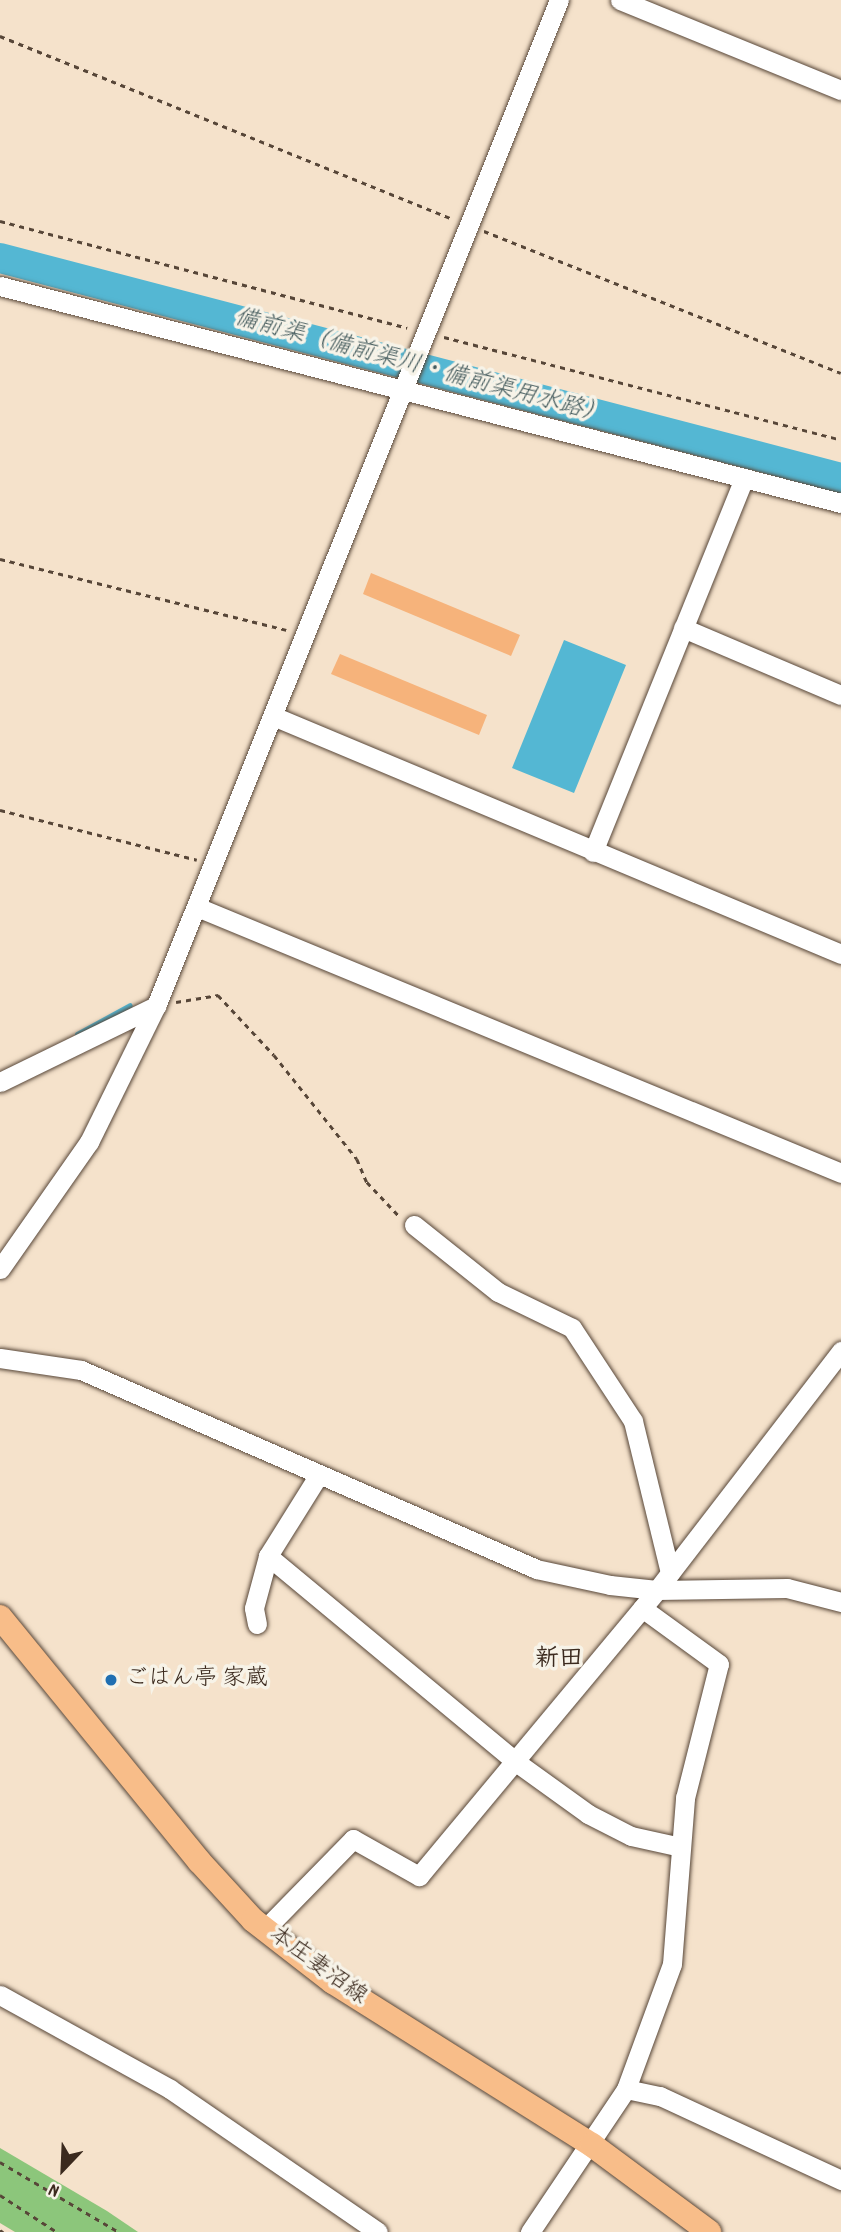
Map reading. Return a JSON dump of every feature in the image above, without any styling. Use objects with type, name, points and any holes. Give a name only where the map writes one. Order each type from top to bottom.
[{"type":"main road","name":"本庄妻沼線","points":[[0,1618],[199,1861],[265,1929],[333,1982],[592,2145],[709,2232]]},
{"type":"street","points":[[0,1269],[89,1142],[156,1006],[307,635],[402,389],[559,0]]},
{"type":"street","points":[[620,0],[841,90]]},
{"type":"street","points":[[0,286],[319,366],[841,503]]},
{"type":"street","points":[[593,852],[744,478]]},
{"type":"street","points":[[683,628],[841,695]]},
{"type":"street","points":[[274,716],[841,954]]},
{"type":"street","points":[[197,907],[841,1173]]},
{"type":"street","points":[[0,1082],[156,1006]]},
{"type":"street","points":[[414,1225],[498,1292],[572,1328],[633,1421],[670,1573]]},
{"type":"street","points":[[265,1929],[352,1839],[419,1876],[657,1590],[841,1351]]},
{"type":"street","points":[[0,1358],[81,1370],[318,1476],[536,1569],[610,1586],[657,1590],[787,1588],[841,1602]]},
{"type":"street","points":[[257,1624],[254,1608],[268,1556],[318,1476]]},
{"type":"street","points":[[268,1556],[516,1762],[588,1814],[631,1836],[681,1847]]},
{"type":"street","points":[[530,2232],[592,2145],[626,2089],[672,1964],[685,1798],[719,1664],[642,1608]]},
{"type":"street","points":[[0,1995],[170,2089],[378,2232]]},
{"type":"street","points":[[626,2089],[660,2096],[841,2180]]},
{"type":"path","points":[[0,36],[841,373]]},
{"type":"path","points":[[0,221],[422,340],[841,440]]},
{"type":"path","points":[[0,559],[307,635]]},
{"type":"path","points":[[0,810],[214,865]]},
{"type":"path","points":[[156,1006],[218,996],[274,1055],[357,1159],[367,1182],[387,1208],[414,1225]]},
{"type":"path","points":[[0,2162],[119,2232]]},
{"type":"path","points":[[0,2195],[57,2232]]},
{"type":"green space","points":[[0,2148],[138,2232],[15,2232],[0,2223]]},
{"type":"water","points":[[564,640],[626,665],[574,793],[512,768]]},
{"type":"building","points":[[371,573],[520,635],[511,656],[363,594]]},
{"type":"building","points":[[340,654],[487,715],[479,735],[331,674]]},
{"type":"waterway","name":"備前渠（備前渠川・備前渠用水路）","points":[[0,258],[841,478]]},
{"type":"waterway","points":[[77,1034],[130,1005]]},
{"type":"place","name":"ごはん亭 家蔵","points":[[111,1680]]},
{"type":"district","name":"新田","points":[[559,1661]]}]
